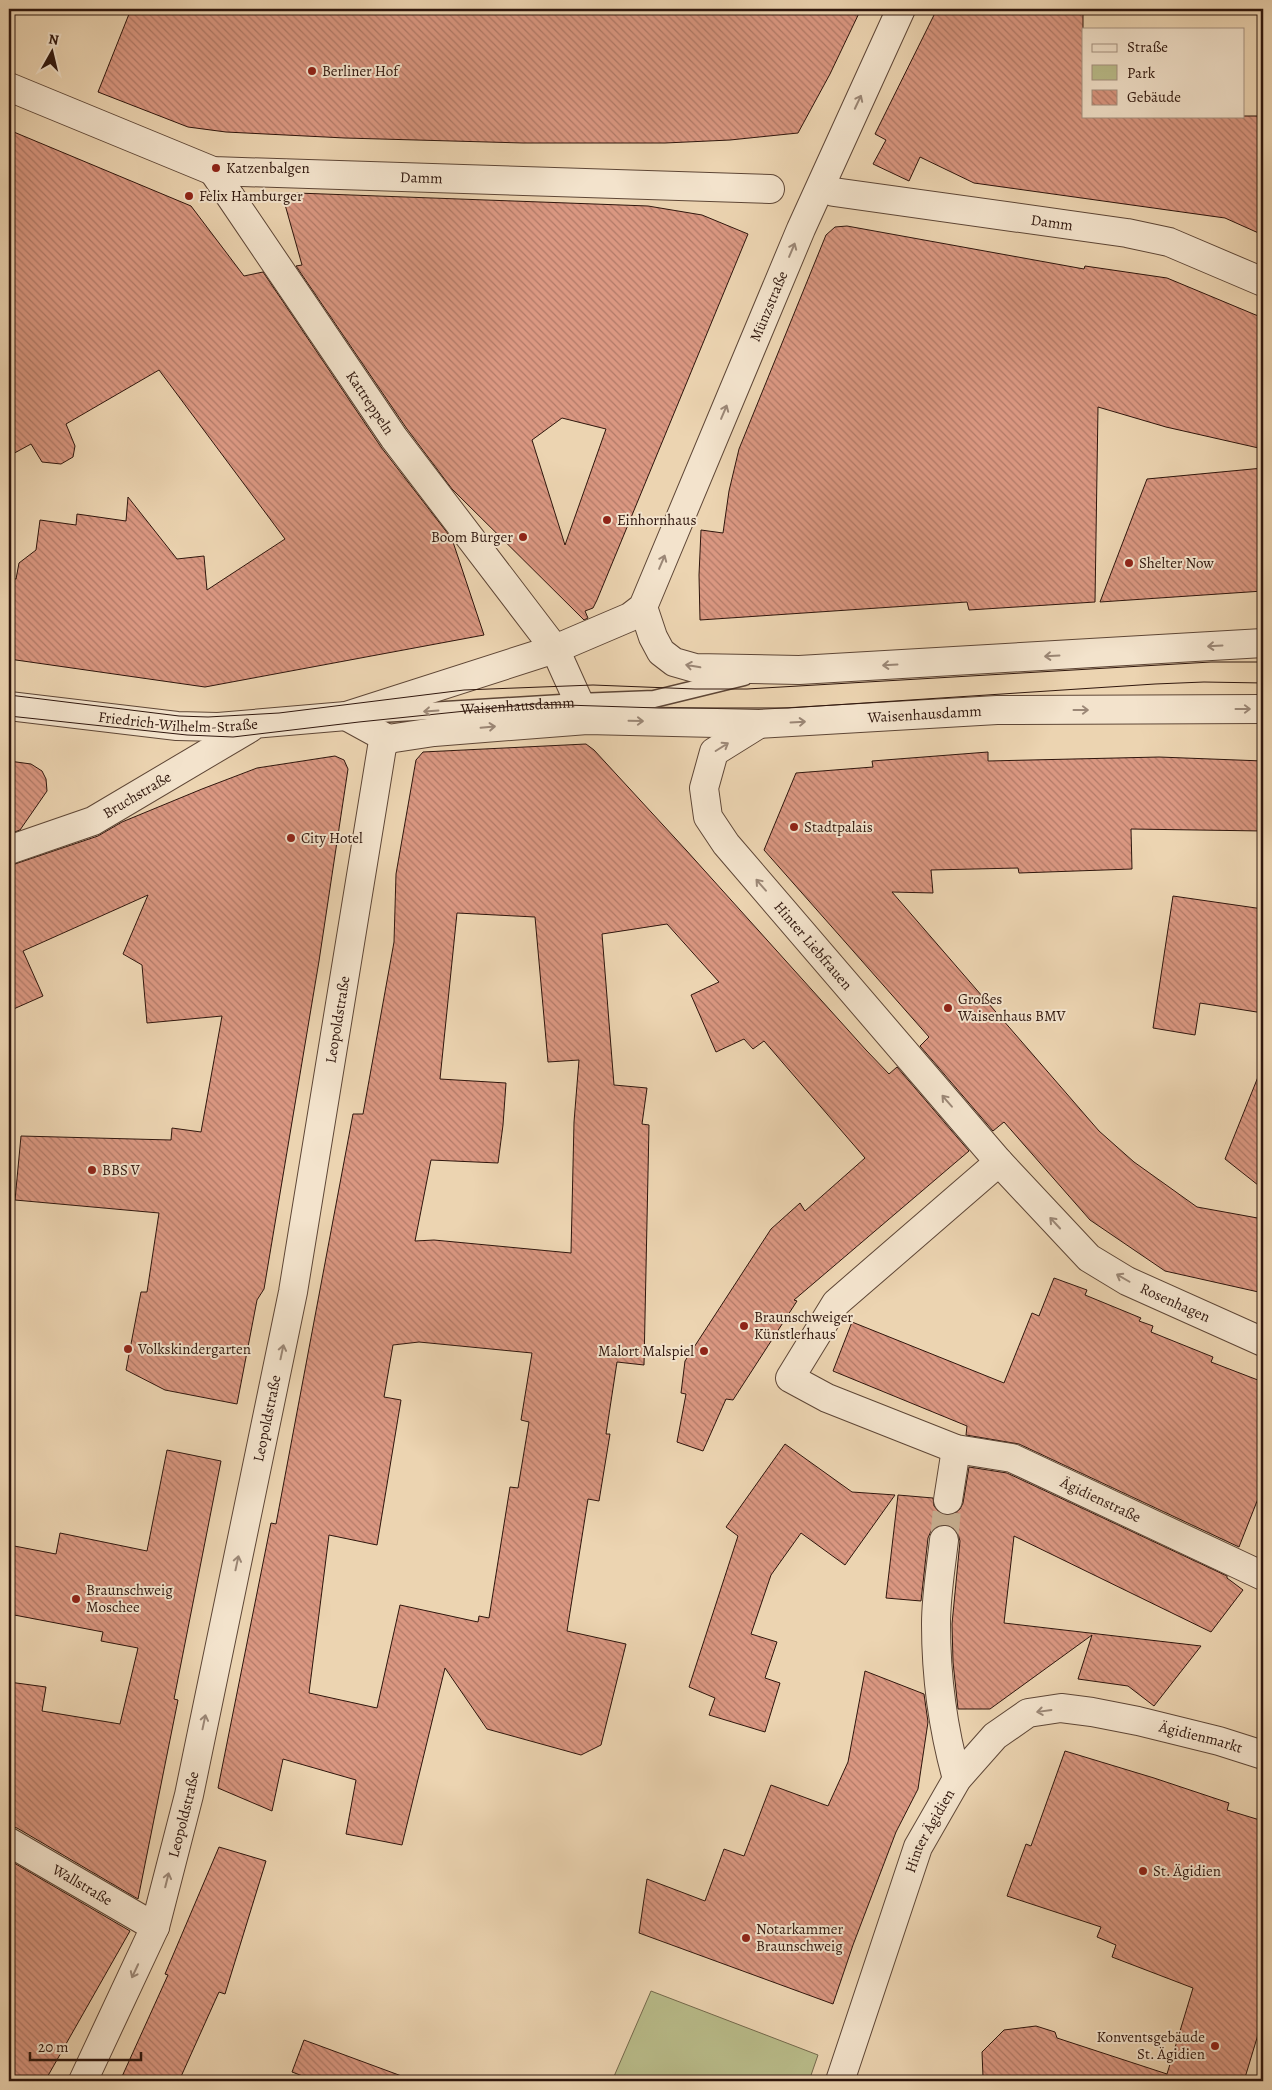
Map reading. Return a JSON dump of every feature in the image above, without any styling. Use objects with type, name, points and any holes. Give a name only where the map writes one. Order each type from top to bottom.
[{"type":"street","name":"Münzstraße","points":[[643,607],[811,206],[901,9]]},
{"type":"street","name":"Damm","points":[[9,87],[213,171],[770,189]]},
{"type":"street","name":"Kattreppeln","points":[[213,171],[394,438],[555,649]]},
{"type":"street","name":"Damm","points":[[834,192],[1127,233],[1169,242],[1263,282]]},
{"type":"street","name":"Friedrich-Wilhelm-Straße","points":[[9,706],[177,726],[218,727],[346,716],[555,649],[630,618],[643,607]]},
{"type":"street","name":"Waisenhausdamm","points":[[643,607],[650,630],[661,652],[674,662],[694,668],[819,669],[1263,643]]},
{"type":"street","points":[[346,716],[388,739],[582,711],[555,649]]},
{"type":"street","name":"Waisenhausdamm","points":[[582,711],[759,724],[997,710],[1263,709]]},
{"type":"street","name":"Bruchstraße","points":[[9,850],[93,821],[258,724]]},
{"type":"street","name":"Hinter Liebfrauen","points":[[759,724],[714,752],[704,788],[708,817],[726,844],[999,1162],[1089,1258]]},
{"type":"street","name":"Leopoldstraße","points":[[83,2081],[156,1927],[191,1786],[290,1309],[382,747],[388,739]]},
{"type":"street","name":"Ägidienstraße","points":[[999,1162],[836,1303],[790,1378],[826,1398],[956,1449],[1012,1458],[1251,1571]]},
{"type":"street","name":"Rosenhagen","points":[[1089,1258],[1127,1281],[1263,1342]]},
{"type":"street","points":[[948,1500],[956,1449]]},
{"type":"street","points":[[944,1540],[936,1622],[939,1682],[949,1751],[958,1779]]},
{"type":"street","name":"Hinter Ägidien","points":[[840,2081],[918,1847],[958,1779],[995,1736],[1028,1713],[1061,1708],[1138,1721]]},
{"type":"street","name":"Ägidienmarkt","points":[[1138,1721],[1219,1741],[1263,1755]]},
{"type":"street","name":"Wallstraße","points":[[9,1842],[156,1927]]},
{"type":"lane","name":"Waisenhausdamm","points":[[346,716],[582,711],[654,700],[776,670]]},
{"type":"green space","points":[[651,1991],[818,2055],[809,2081],[612,2081]]},
{"type":"building","points":[[131,9],[861,9],[830,74],[798,133],[730,140],[665,143],[523,143],[345,138],[226,132],[188,127],[98,92]]},
{"type":"building","points":[[937,9],[1083,9],[1082,118],[1244,118],[1244,116],[1263,116],[1263,235],[1225,218],[974,183],[920,157],[909,181],[873,164],[886,140],[875,134]]},
{"type":"building","points":[[9,130],[191,206],[244,276],[263,272],[381,447],[452,539],[484,635],[205,687],[9,659],[9,578],[16,579],[19,563],[36,550],[40,520],[76,525],[77,514],[126,521],[128,497],[177,559],[204,556],[207,590],[285,539],[159,370],[66,424],[75,446],[73,457],[61,464],[42,462],[31,444],[9,456]]},
{"type":"building","points":[[297,193],[648,206],[702,215],[748,234],[597,600],[593,608],[585,611],[588,618],[584,620],[452,489],[407,429],[296,266],[302,265],[284,201]],"holes":[[[562,418],[606,429],[565,545],[532,440]]]},
{"type":"building","points":[[847,226],[1084,269],[1085,266],[1167,278],[1263,318],[1263,449],[1166,427],[1098,407],[1095,602],[969,610],[967,602],[700,620],[701,530],[723,533],[729,491],[739,449],[826,235],[835,227]]},
{"type":"building","points":[[1263,468],[1263,591],[1100,602],[1147,479]]},
{"type":"building","points":[[586,744],[594,750],[686,850],[866,1050],[889,1074],[897,1067],[969,1151],[794,1300],[797,1301],[733,1400],[726,1399],[703,1451],[677,1442],[686,1394],[681,1393],[685,1361],[771,1229],[800,1203],[805,1211],[865,1158],[764,1041],[753,1049],[744,1039],[716,1052],[691,995],[719,982],[667,924],[602,934],[614,1085],[647,1088],[642,1124],[649,1125],[644,1365],[617,1362],[606,1434],[610,1434],[599,1501],[588,1499],[567,1631],[626,1644],[601,1745],[581,1755],[487,1729],[445,1668],[402,1845],[346,1834],[356,1780],[283,1759],[272,1811],[218,1788],[271,1523],[276,1524],[353,1114],[363,1114],[394,942],[396,874],[416,760],[423,752]],"holes":[[[457,913],[535,917],[548,1062],[579,1060],[574,1122],[571,1253],[434,1240],[415,1241],[431,1160],[498,1163],[503,1125],[506,1083],[440,1079]],[[419,1342],[532,1353],[521,1420],[529,1422],[518,1488],[510,1487],[489,1618],[479,1616],[478,1622],[400,1605],[377,1708],[309,1693],[329,1535],[377,1545],[401,1400],[384,1397],[393,1345]]]},
{"type":"building","points":[[988,752],[988,761],[1159,757],[1263,761],[1263,831],[1131,829],[1132,869],[1019,873],[1018,868],[931,870],[933,893],[892,892],[1099,1131],[1134,1162],[1197,1207],[1263,1219],[1263,1293],[1165,1271],[1090,1220],[1004,1122],[993,1131],[920,1046],[929,1037],[764,850],[796,773],[873,767],[872,761]]},
{"type":"building","points":[[335,756],[344,760],[348,769],[319,961],[264,1289],[257,1300],[237,1404],[165,1390],[126,1370],[141,1292],[147,1292],[159,1213],[15,1200],[21,1136],[171,1140],[172,1128],[201,1132],[222,1016],[147,1023],[142,965],[123,954],[148,895],[23,951],[43,996],[9,1011],[9,866],[98,836],[122,822],[257,768]]},
{"type":"building","points":[[9,761],[31,764],[42,771],[46,779],[47,791],[20,830],[9,834]]},
{"type":"building","points":[[1173,896],[1263,909],[1263,1013],[1200,1003],[1195,1035],[1153,1028]]},
{"type":"building","points":[[1263,1068],[1263,1189],[1225,1159]]},
{"type":"building","points":[[1054,1278],[1087,1290],[1085,1295],[1141,1318],[1139,1321],[1153,1326],[1151,1332],[1213,1357],[1211,1362],[1263,1382],[1263,1486],[1239,1547],[1019,1444],[966,1435],[967,1426],[833,1371],[852,1322],[1004,1383],[1032,1313],[1039,1316]]},
{"type":"building","points":[[785,1444],[852,1492],[895,1495],[845,1565],[801,1533],[771,1575],[751,1634],[777,1642],[765,1678],[780,1683],[765,1732],[709,1715],[715,1698],[689,1687],[738,1536],[726,1527]]},
{"type":"building","points":[[167,1450],[221,1461],[174,1699],[178,1700],[138,1899],[17,1828],[9,1826],[9,1682],[46,1687],[42,1711],[120,1724],[138,1648],[101,1641],[103,1632],[9,1614],[9,1545],[56,1554],[60,1533],[147,1551]]},
{"type":"building","points":[[969,1467],[1007,1473],[1227,1576],[1227,1578],[1243,1590],[1211,1632],[1014,1536],[1004,1623],[1201,1646],[1154,1706],[1128,1686],[1078,1679],[1092,1635],[990,1709],[958,1709],[953,1662],[952,1624],[960,1541],[954,1528],[946,1525],[938,1526],[931,1531],[928,1538],[921,1601],[886,1598],[898,1495],[933,1498],[934,1506],[939,1512],[946,1515],[954,1514],[963,1503]]},
{"type":"building","points":[[865,1671],[924,1694],[928,1722],[918,1789],[896,1832],[853,1945],[833,2004],[639,1933],[647,1879],[705,1901],[724,1849],[744,1856],[771,1785],[828,1806],[848,1762]]},
{"type":"building","name":"St. Ägidien","points":[[1065,1751],[1229,1803],[1227,1810],[1263,1821],[1263,2018],[1244,2081],[993,2081],[990,2076],[983,2077],[982,2052],[1004,2030],[1036,2026],[1055,2032],[1057,2038],[1167,2074],[1193,1988],[1112,1957],[1116,1945],[1097,1937],[1101,1927],[1007,1896],[1026,1844],[1031,1846]]},
{"type":"building","points":[[219,1847],[266,1861],[225,1994],[219,1992],[179,2081],[120,2081],[168,1975],[165,1974]]},
{"type":"building","points":[[9,1860],[130,1931],[45,2081],[9,2081]]},
{"type":"building","points":[[304,2040],[407,2078],[407,2081],[316,2081],[292,2072]]},
{"type":"tunnel","points":[[944,1540],[948,1500]]},
{"type":"tram line","points":[[9,695],[179,716],[208,717],[279,713],[464,690],[593,685],[747,689],[1211,662],[1263,662]]},
{"type":"tram line","points":[[9,716],[187,735],[233,737],[534,704],[659,708],[788,708],[1155,684],[1204,682],[1263,683]]},
{"type":"place","name":"Berliner Hof","points":[[312,71]]},
{"type":"place","name":"Katzenbalgen","points":[[216,168]]},
{"type":"place","name":"Felix Hamburger","points":[[189,196]]},
{"type":"place","name":"Einhornhaus","points":[[607,520]]},
{"type":"place","name":"Boom Burger","points":[[523,537]]},
{"type":"place","name":"Shelter Now","points":[[1129,563]]},
{"type":"place","name":"Stadtpalais","points":[[794,827]]},
{"type":"place","name":"City Hotel","points":[[291,838]]},
{"type":"place","name":"Großes Waisenhaus BMV","points":[[948,1008]]},
{"type":"place","name":"BBS V","points":[[92,1170]]},
{"type":"place","name":"Braunschweiger Künstlerhaus","points":[[744,1326]]},
{"type":"place","name":"Volkskindergarten","points":[[128,1349]]},
{"type":"place","name":"Malort Malspiel","points":[[704,1351]]},
{"type":"place","name":"Braunschweig Moschee","points":[[76,1599]]},
{"type":"place","name":"St. Ägidien","points":[[1143,1871]]},
{"type":"place","name":"Notarkammer Braunschweig","points":[[746,1938]]},
{"type":"place","name":"Konventsgebäude St. Ägidien","points":[[1215,2046]]}]
